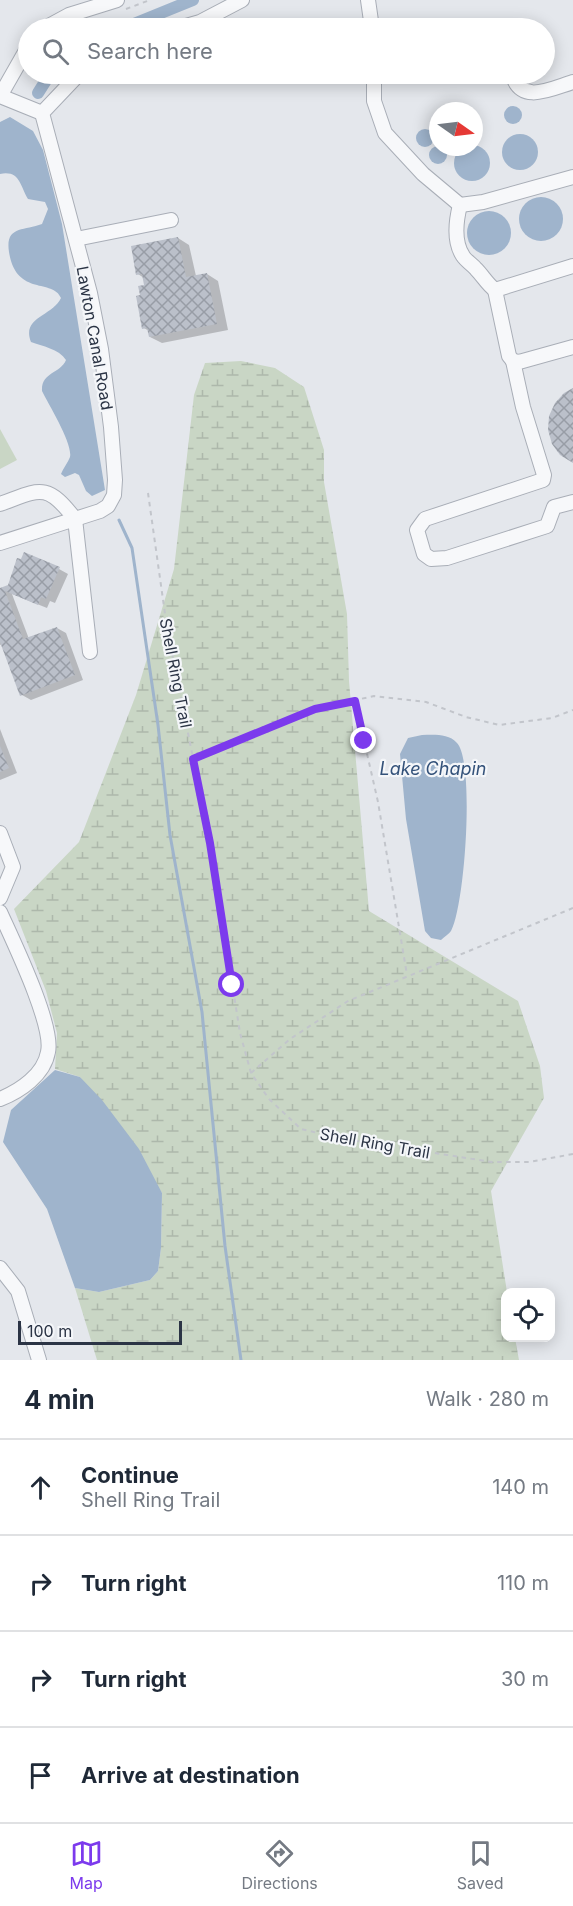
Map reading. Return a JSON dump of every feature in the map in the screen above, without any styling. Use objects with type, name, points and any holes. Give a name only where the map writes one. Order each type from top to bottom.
[{"type":"street","points":[[63,18],[117,0]]},
{"type":"street","points":[[208,18],[242,0]]},
{"type":"street","points":[[368,0],[371,18]]},
{"type":"street","points":[[18,64],[0,96],[42,113],[70,84]]},
{"type":"street","points":[[515,84],[523,91],[531,93],[573,82]]},
{"type":"street","points":[[374,84],[374,101],[385,133],[423,174],[460,205],[483,202],[573,177]]},
{"type":"street","name":"Lawton Canal Road","points":[[0,543],[100,511],[108,506],[114,495],[111,427],[90,293],[42,113]]},
{"type":"street","points":[[460,205],[456,236],[459,247],[463,256],[495,290],[509,356],[513,361],[523,407],[544,475],[543,480],[425,519],[417,530],[424,554],[431,559],[447,558],[547,526],[554,507],[573,502]]},
{"type":"street","points":[[76,239],[171,220]]},
{"type":"street","points":[[495,290],[573,266]]},
{"type":"street","points":[[513,361],[519,362],[573,347]]},
{"type":"street","points":[[0,504],[42,490],[67,508],[75,519],[90,652]]},
{"type":"street","points":[[0,833],[13,867],[0,898]]},
{"type":"street","points":[[0,912],[30,980],[49,1034],[49,1052],[44,1065],[35,1076],[22,1088],[0,1099]]},
{"type":"street","points":[[0,1268],[18,1291],[39,1360]]},
{"type":"path","name":"Shell Ring Trail","points":[[148,493],[167,628],[210,843],[240,1032],[252,1072],[269,1100],[301,1129],[339,1138],[492,1162],[529,1162],[573,1154]]},
{"type":"path","points":[[193,759],[315,709],[374,696],[426,702],[466,717],[499,725],[552,718],[573,710]]},
{"type":"path","points":[[355,701],[378,802],[408,976]]},
{"type":"path","points":[[252,1072],[290,1039],[348,1001],[573,908]]},
{"type":"green space","points":[[241,361],[275,368],[304,387],[324,450],[324,482],[347,614],[349,681],[369,911],[518,1001],[540,1066],[544,1098],[491,1191],[506,1288],[501,1288],[501,1342],[516,1342],[519,1360],[97,1360],[75,1288],[99,1292],[150,1280],[158,1271],[161,1248],[162,1193],[80,1077],[55,1069],[57,1033],[46,991],[14,909],[79,842],[136,695],[174,569],[194,395],[205,363]]},
{"type":"green space","points":[[0,429],[17,460],[0,469]]},
{"type":"water","points":[[513,106],[519,109],[522,115],[519,121],[513,124],[507,121],[504,115],[507,109]]},
{"type":"water","points":[[10,117],[33,131],[43,150],[62,224],[105,490],[92,496],[86,491],[79,475],[75,473],[65,477],[61,474],[70,457],[70,451],[42,391],[44,380],[60,368],[66,360],[55,351],[31,342],[29,334],[34,322],[52,309],[61,298],[57,292],[26,281],[19,275],[13,266],[9,252],[8,244],[13,234],[42,224],[48,209],[45,202],[28,199],[21,184],[12,174],[0,174],[0,122]]},
{"type":"water","points":[[422,130],[428,130],[429,145],[425,147],[419,144],[416,138]]},
{"type":"water","points":[[520,134],[533,139],[538,152],[533,165],[520,170],[507,165],[502,152],[507,139]]},
{"type":"water","points":[[483,150],[490,163],[488,170],[479,179],[472,181],[465,179],[456,170],[454,163],[456,156],[483,156]]},
{"type":"water","points":[[429,156],[447,156],[444,161],[438,164]]},
{"type":"water","points":[[541,197],[556,204],[563,219],[556,234],[541,241],[526,234],[519,219],[526,204]]},
{"type":"water","points":[[489,211],[504,218],[511,233],[504,248],[489,255],[474,248],[467,233],[474,218]]},
{"type":"water","name":"Lake Chapin","points":[[422,735],[445,736],[457,743],[466,777],[466,835],[460,894],[451,931],[441,940],[431,938],[425,931],[406,819],[400,754],[408,738]]},
{"type":"water","points":[[55,1070],[80,1077],[102,1100],[139,1149],[162,1193],[161,1248],[158,1271],[150,1280],[99,1292],[75,1288],[47,1209],[3,1142],[11,1110]]},
{"type":"building","points":[[178,237],[186,277],[207,273],[217,324],[149,337],[147,328],[142,329],[136,296],[140,295],[138,286],[144,285],[142,274],[136,275],[131,246]]},
{"type":"building","points":[[573,388],[573,463],[560,455],[552,444],[548,430],[549,416],[555,403],[564,393]]},
{"type":"building","points":[[24,552],[60,567],[46,599],[41,597],[38,605],[5,591],[23,639],[57,627],[75,675],[20,696],[0,642],[0,588],[8,585],[17,558],[21,559]]},
{"type":"building","points":[[0,746],[9,768],[0,772]]},
{"type":"waterway","points":[[149,18],[193,0]]},
{"type":"waterway","points":[[38,93],[44,84]]},
{"type":"waterway","points":[[119,520],[132,548],[158,725],[170,835],[202,1012],[225,1246],[241,1360]]},
{"type":"route","points":[[232,985],[210,843],[193,759],[315,709],[355,701],[364,741]]}]
